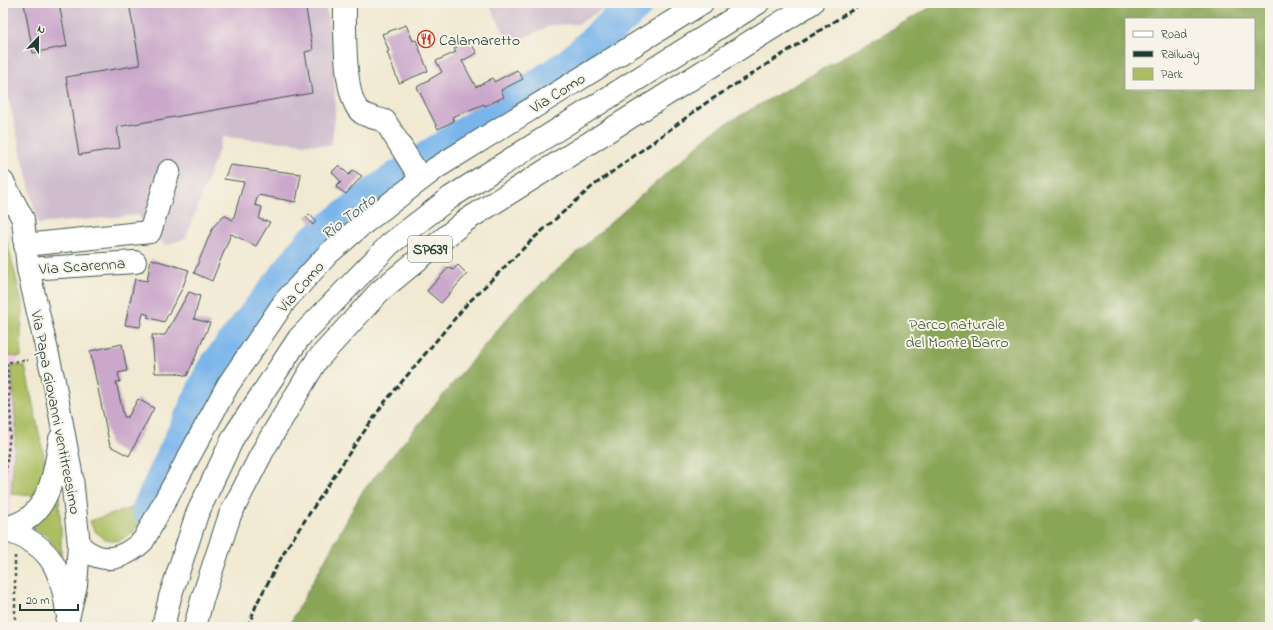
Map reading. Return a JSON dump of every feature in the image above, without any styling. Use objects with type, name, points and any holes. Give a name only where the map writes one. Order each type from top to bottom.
[{"type":"main road","points":[[344,3],[346,64],[354,102],[362,113],[386,121],[416,171]]},
{"type":"main road","name":"Via Como","points":[[79,545],[87,552],[97,557],[113,559],[133,550],[144,541],[228,385],[285,301],[328,254],[416,171],[436,168],[702,3]]},
{"type":"main road","name":"SP639","points":[[163,627],[170,597],[197,514],[234,436],[304,333],[390,244],[451,197],[758,3]]},
{"type":"main road","name":"SP639","points":[[195,627],[202,600],[230,515],[264,447],[317,360],[380,291],[465,220],[812,3]]},
{"type":"main road","points":[[25,245],[150,232],[169,171]]},
{"type":"main road","name":"Via Papa Giovanni ventitreesimo","points":[[3,182],[23,219],[28,269],[49,357],[72,478],[79,545],[76,585],[67,623]]},
{"type":"main road","name":"Via Papa Giovanni ventitreesimo","points":[[3,209],[11,218],[25,245]]},
{"type":"main road","name":"Via Scarenna","points":[[28,269],[135,262]]},
{"type":"main road","points":[[62,424],[55,467],[41,503],[31,516],[3,530],[16,533],[40,546],[48,557],[58,572],[64,591],[67,623]]},
{"type":"path","points":[[3,363],[49,357]]},
{"type":"path","points":[[3,498],[11,424],[7,363]]},
{"type":"path","points":[[15,554],[15,627]]},
{"type":"shaded area","points":[[3,3],[324,3],[334,38],[335,118],[331,146],[223,137],[186,238],[165,246],[138,215],[38,224],[3,75]]},
{"type":"shaded area","points":[[488,3],[613,3],[578,24],[552,25],[510,44]]},
{"type":"shaded area","points":[[3,278],[21,311],[3,618]]},
{"type":"green space","name":"Parco naturale del Monte Barro","points":[[938,3],[1202,3],[1204,6],[1211,3],[1270,3],[1270,627],[1209,627],[1199,620],[1191,627],[288,627],[362,492],[519,304],[715,130]]},
{"type":"green space","points":[[3,225],[23,306],[21,357],[3,356]]},
{"type":"green space","points":[[11,365],[25,366],[46,466],[35,496],[11,494],[16,428]]},
{"type":"green space","points":[[3,374],[6,425],[3,470]]},
{"type":"green space","points":[[58,483],[61,557],[45,535],[35,529],[21,524]]},
{"type":"green space","points":[[138,506],[150,512],[135,530],[122,539],[115,541],[108,540],[100,536],[90,521]]},
{"type":"building","points":[[24,3],[59,3],[67,46],[33,53]]},
{"type":"building","points":[[129,3],[305,3],[313,50],[305,52],[312,93],[117,127],[120,148],[79,155],[66,77],[140,65]]},
{"type":"building","points":[[406,25],[413,41],[416,40],[428,71],[399,83],[382,34]]},
{"type":"building","points":[[469,40],[477,53],[462,61],[476,87],[493,78],[494,82],[517,70],[523,79],[501,90],[504,97],[485,106],[484,104],[452,117],[454,121],[438,129],[417,87],[442,72],[436,61],[456,52],[454,49]]},
{"type":"building","points":[[230,165],[301,174],[296,202],[258,195],[255,205],[262,207],[259,219],[270,222],[256,246],[231,234],[212,281],[194,273],[213,227],[224,215],[233,220],[244,182],[224,179]]},
{"type":"building","points":[[339,165],[349,175],[353,170],[362,176],[346,194],[336,187],[341,182],[332,172]]},
{"type":"building","points":[[309,214],[316,221],[313,225],[306,217]]},
{"type":"building","points":[[151,259],[189,270],[182,289],[164,322],[147,317],[149,315],[143,313],[140,327],[125,325],[135,279],[147,281]]},
{"type":"building","points":[[458,265],[467,274],[441,303],[427,291],[449,267],[453,270]]},
{"type":"building","points":[[189,292],[200,296],[194,319],[210,323],[187,376],[176,373],[155,373],[152,335],[165,335]]},
{"type":"building","points":[[122,344],[127,371],[118,373],[120,382],[116,382],[124,417],[128,417],[138,399],[154,408],[129,456],[110,446],[90,351]]},
{"type":"waterway","name":"Rio Torto","points":[[149,510],[213,371],[311,244],[386,186],[570,65],[637,3]]},
{"type":"railway","points":[[248,627],[257,603],[286,549],[352,449],[384,403],[467,304],[534,238],[593,186],[706,103],[863,3]]},
{"type":"place","name":"Calamaretto","points":[[426,39]]}]
